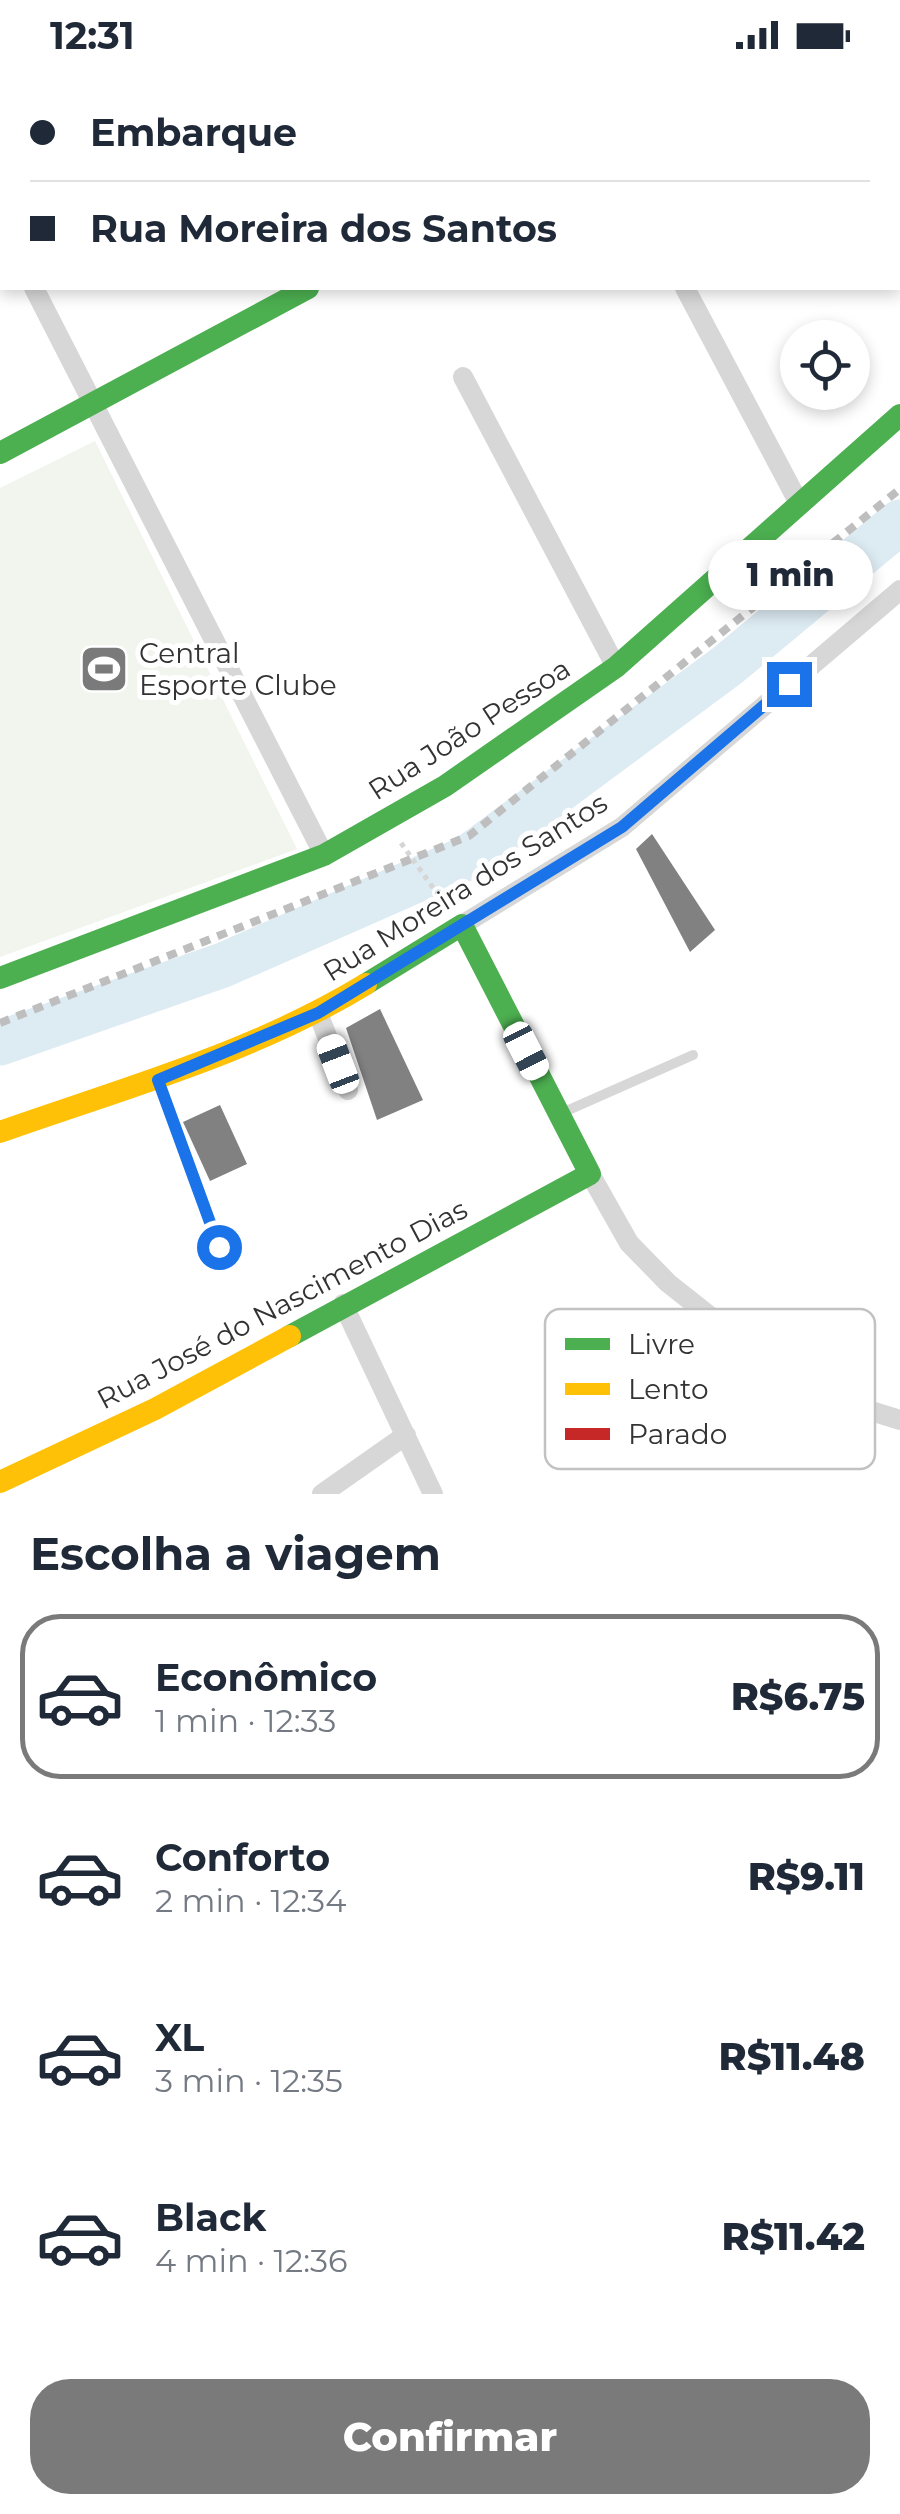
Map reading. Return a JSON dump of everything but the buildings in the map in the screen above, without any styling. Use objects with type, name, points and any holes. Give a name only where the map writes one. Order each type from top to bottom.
[{"type":"street","points":[[35,290],[324,855]]},
{"type":"street","points":[[0,452],[304,290]]},
{"type":"street","points":[[685,290],[800,505]]},
{"type":"street","points":[[463,377],[616,667]]},
{"type":"street","name":"Rua João Pessoa","points":[[0,978],[324,855],[545,720],[616,667],[900,415]]},
{"type":"street","name":"Rua Moreira dos Santos","points":[[0,1132],[158,1080],[318,1013],[622,827],[900,590]]},
{"type":"street","points":[[462,925],[628,1243],[701,1309]]},
{"type":"street","points":[[318,1013],[348,1090]]},
{"type":"street","name":"Rua José do Nascimento Dias","points":[[0,1482],[155,1409],[343,1304],[590,1174]]},
{"type":"street","points":[[343,1304],[433,1494]]},
{"type":"street","points":[[875,1412],[900,1420]]},
{"type":"street","points":[[322,1494],[406,1435]]},
{"type":"lane","points":[[559,1114],[693,1055]]},
{"type":"lane","points":[[158,1080],[219,1247]]},
{"type":"path","points":[[385,820],[421,876],[462,925]]},
{"type":"shaded area","name":"Central Esporte Clube","points":[[95,441],[297,849],[0,957],[0,488]]},
{"type":"waterway","points":[[0,1043],[223,965],[467,858],[728,665],[900,522]]},
{"type":"railway","points":[[0,1023],[469,836],[900,489]]},
{"type":"traffic: fast","points":[[0,453],[304,290]]},
{"type":"traffic: fast","points":[[0,978],[324,855],[445,786],[616,667],[900,415]]},
{"type":"traffic: fast","points":[[290,1336],[590,1174],[462,925],[366,984]]},
{"type":"traffic: slow","points":[[0,1132],[233,1050],[366,984]]},
{"type":"traffic: slow","points":[[0,1482],[155,1409],[290,1336]]},
{"type":"place","name":"Central Esporte Clube","points":[[104,669]]},
{"type":"route","points":[[219,1247],[158,1080],[318,1013],[622,827],[789,684]]}]
